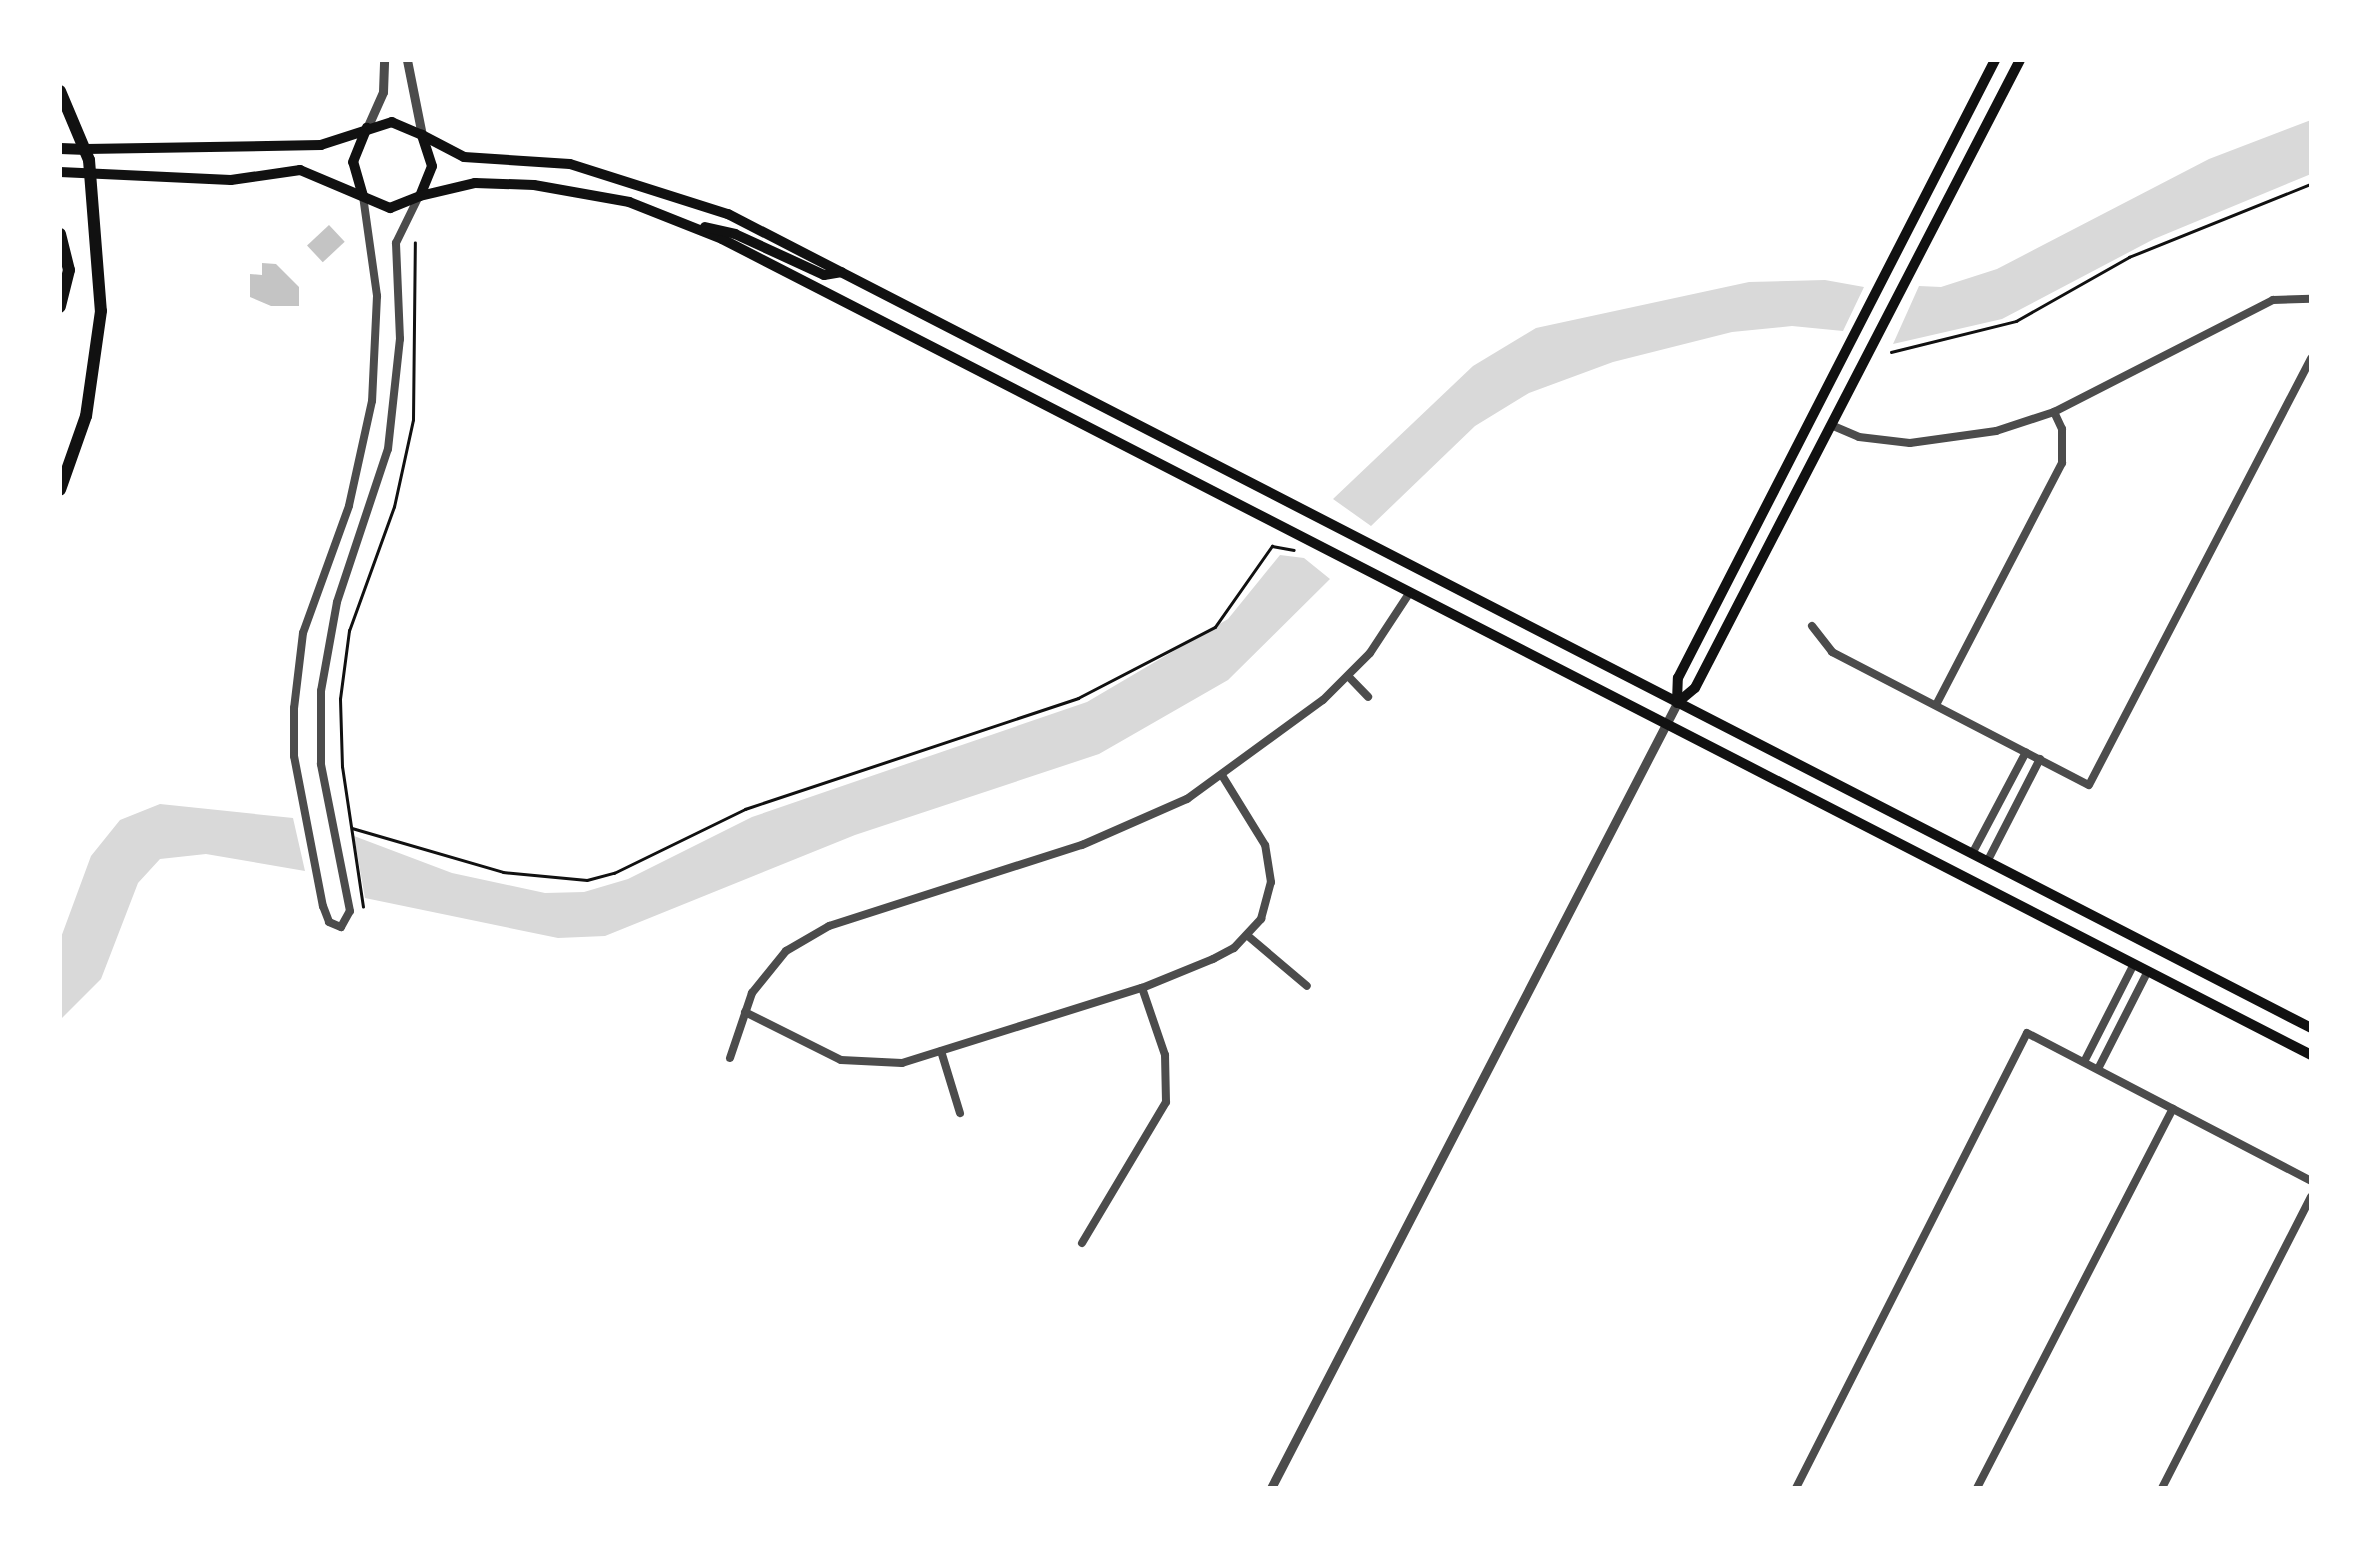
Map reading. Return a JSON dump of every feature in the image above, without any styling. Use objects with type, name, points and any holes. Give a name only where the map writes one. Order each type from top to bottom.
[{"type":"highway","points":[[60,91],[86,150],[92,174],[100,311],[86,416],[60,490]]},
{"type":"highway","points":[[60,234],[69,270],[60,307]]},
{"type":"main road","points":[[1677,703],[1680,674],[1995,60]]},
{"type":"main road","points":[[1677,703],[1696,688],[2020,60]]},
{"type":"main road","points":[[60,148],[322,145],[367,128],[398,122],[471,159],[547,159],[674,192],[842,272],[2311,1028]]},
{"type":"main road","points":[[363,196],[353,162],[367,128]]},
{"type":"main road","points":[[420,196],[432,166],[422,136]]},
{"type":"main road","points":[[60,172],[231,180],[300,170],[390,208],[420,196],[476,183],[534,184],[629,202],[689,224],[2311,1054]]},
{"type":"main road","points":[[689,224],[736,234],[824,275],[842,272]]},
{"type":"street","points":[[367,128],[383,92],[384,60]]},
{"type":"street","points":[[407,60],[422,136]]},
{"type":"street","points":[[363,196],[377,296],[372,401],[348,506],[303,633],[294,708],[294,756],[323,906],[330,922],[341,926],[350,911],[321,764],[321,691],[337,602],[388,449],[398,364],[396,243],[420,196]]},
{"type":"street","points":[[1831,424],[1860,436],[1910,443],[1996,431],[2054,412],[2273,300],[2311,300]]},
{"type":"street","points":[[1812,626],[1832,652],[2090,785],[2311,358]]},
{"type":"street","points":[[1936,705],[2062,463],[2062,429],[2054,412]]},
{"type":"street","points":[[730,1058],[744,1012],[766,970],[829,926],[1082,845],[1222,777],[1348,676],[1389,630],[1410,592]]},
{"type":"street","points":[[1348,676],[1368,697]]},
{"type":"street","points":[[1271,1488],[1677,703]]},
{"type":"street","points":[[1972,854],[2026,752]]},
{"type":"street","points":[[1987,862],[2040,760]]},
{"type":"street","points":[[744,1012],[860,1064],[902,1063],[1142,988],[1248,936],[1268,900],[1271,861],[1222,777]]},
{"type":"street","points":[[1248,936],[1306,986]]},
{"type":"street","points":[[2084,1062],[2134,964]]},
{"type":"street","points":[[2098,1069],[2148,971]]},
{"type":"street","points":[[1082,1243],[1166,1102],[1165,1055],[1142,988]]},
{"type":"street","points":[[1796,1488],[2027,1033],[2311,1182]]},
{"type":"street","points":[[942,1050],[960,1112]]},
{"type":"street","points":[[1977,1488],[2172,1109]]},
{"type":"street","points":[[2162,1488],[2311,1197]]},
{"type":"path","points":[[1891,352],[1937,346],[2016,321],[2129,258],[2311,184]]},
{"type":"path","points":[[363,907],[340,699],[349,632],[394,507],[413,420],[416,243]]},
{"type":"path","points":[[352,828],[503,872],[600,878],[745,809],[1078,698],[1215,627],[1272,546],[1294,550]]},
{"type":"shaded area","points":[[2311,120],[2311,174],[2154,239],[2002,319],[1893,344],[1919,286],[1941,287],[1997,269],[2209,159]]},
{"type":"shaded area","points":[[1825,280],[1864,287],[1843,331],[1792,326],[1732,332],[1613,362],[1529,393],[1475,426],[1371,526],[1333,499],[1473,366],[1536,328],[1749,282]]},
{"type":"shaded area","points":[[1280,555],[1304,558],[1330,579],[1228,680],[1099,754],[855,835],[605,936],[558,938],[365,898],[354,836],[452,873],[545,893],[584,892],[628,879],[752,817],[1087,702],[1228,619]]},
{"type":"shaded area","points":[[160,804],[293,818],[305,871],[206,854],[160,859],[138,883],[101,979],[60,1020],[60,940],[91,856],[120,820]]},
{"type":"building","points":[[329,225],[345,242],[323,262],[307,245]]},
{"type":"building","points":[[262,263],[276,264],[299,287],[299,306],[271,306],[250,297],[250,274],[262,275]]}]
